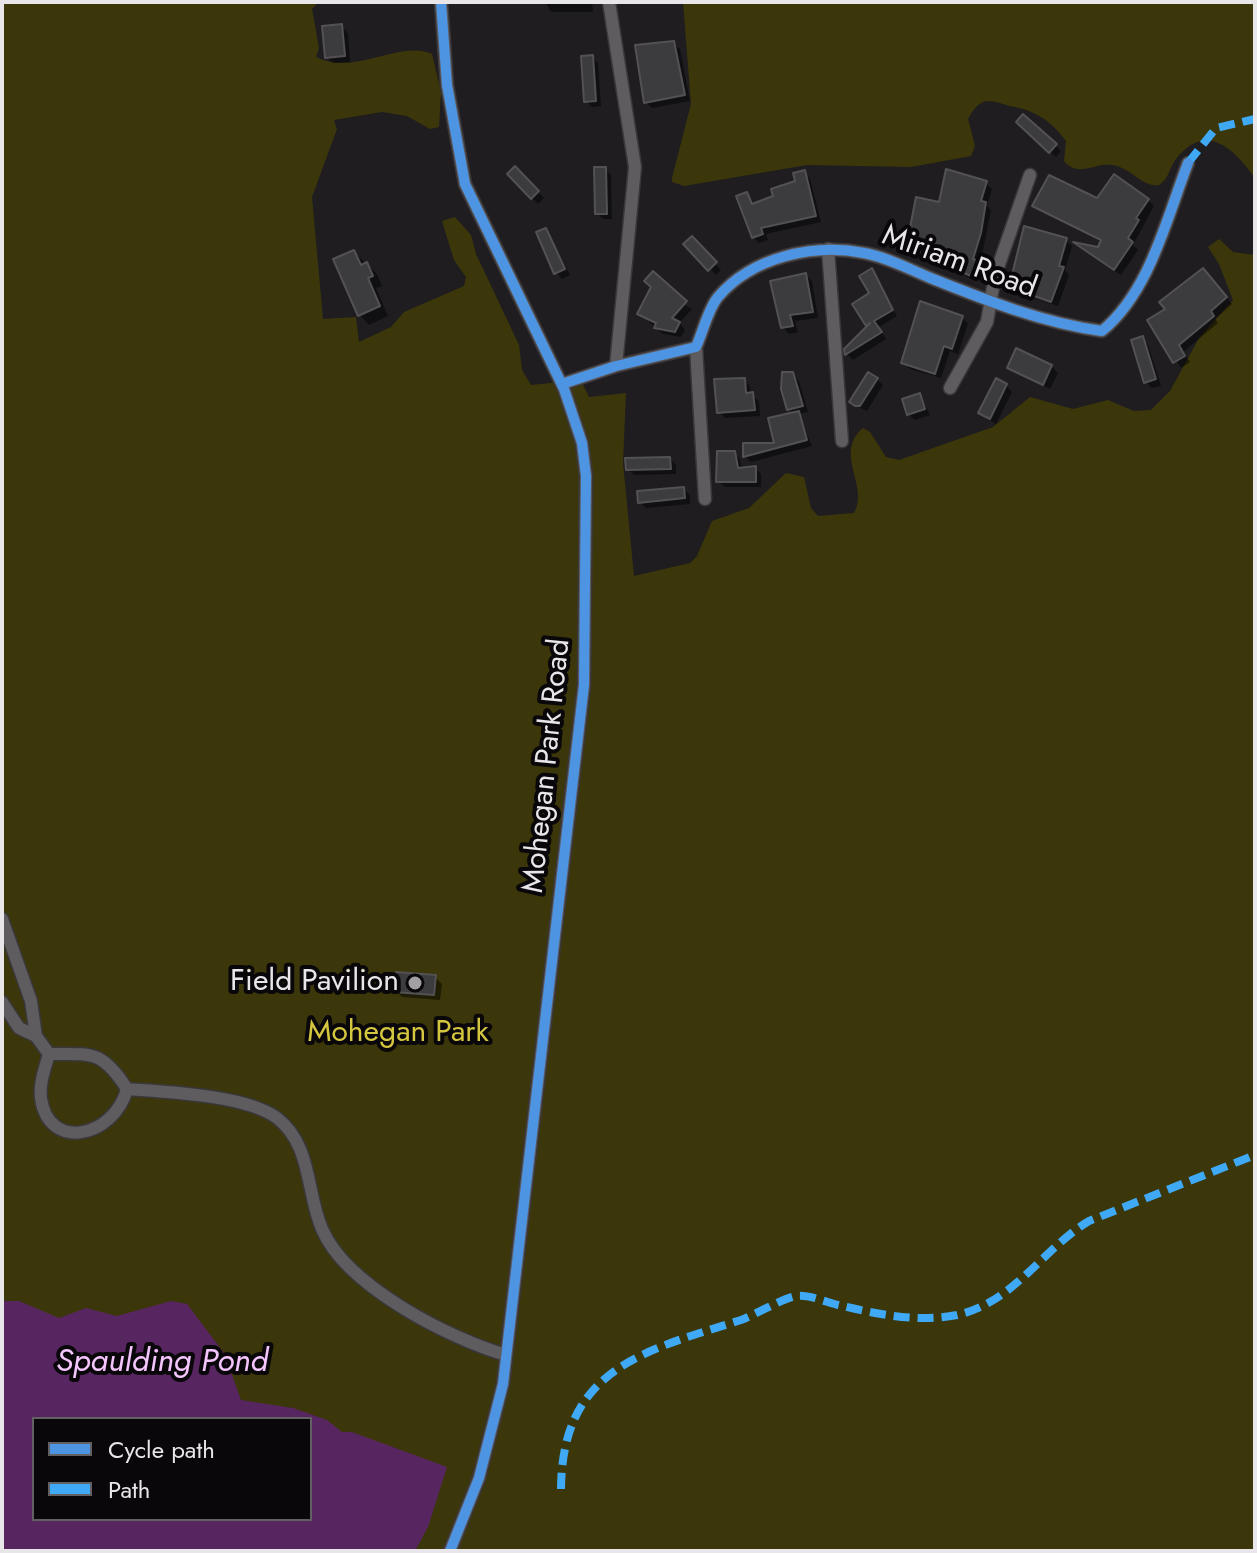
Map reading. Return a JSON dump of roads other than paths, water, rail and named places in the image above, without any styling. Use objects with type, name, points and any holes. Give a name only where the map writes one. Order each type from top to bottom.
[{"type":"street","name":"Mohegan Park Road","points":[[441,2],[449,101],[465,184],[562,384],[585,463],[586,665],[506,1355],[492,1437],[450,1551]]},
{"type":"street","points":[[609,2],[635,167],[616,366]]},
{"type":"street","name":"Miriam Road","points":[[696,347],[716,299],[744,273],[786,256],[828,249],[867,253],[992,302],[1067,326],[1102,331],[1123,313],[1141,282],[1188,163]]},
{"type":"street","points":[[950,388],[987,322],[995,276],[1030,175]]},
{"type":"street","points":[[828,249],[842,441]]},
{"type":"street","points":[[562,384],[616,366],[696,347],[705,499]]},
{"type":"street","points":[[2,919],[33,1006],[36,1036],[49,1054],[41,1100],[50,1118],[66,1130],[86,1133],[105,1125],[122,1104],[127,1089]]},
{"type":"street","points":[[2,1002],[21,1030],[36,1036]]},
{"type":"street","points":[[49,1054],[96,1055],[111,1066],[127,1089],[243,1104],[272,1114],[291,1131],[301,1148],[326,1238],[356,1272],[385,1295],[453,1335],[506,1355]]},
{"type":"water","name":"Spaulding Pond","points":[[2,1301],[19,1301],[59,1318],[86,1308],[117,1316],[171,1301],[187,1304],[224,1353],[241,1400],[293,1408],[327,1420],[342,1432],[352,1432],[447,1467],[428,1527],[415,1551],[2,1551]]},
{"type":"place","name":"Field Pavilion","points":[[415,983]]},
{"type":"park label","name":"Mohegan Park","points":[[398,1034]]}]
